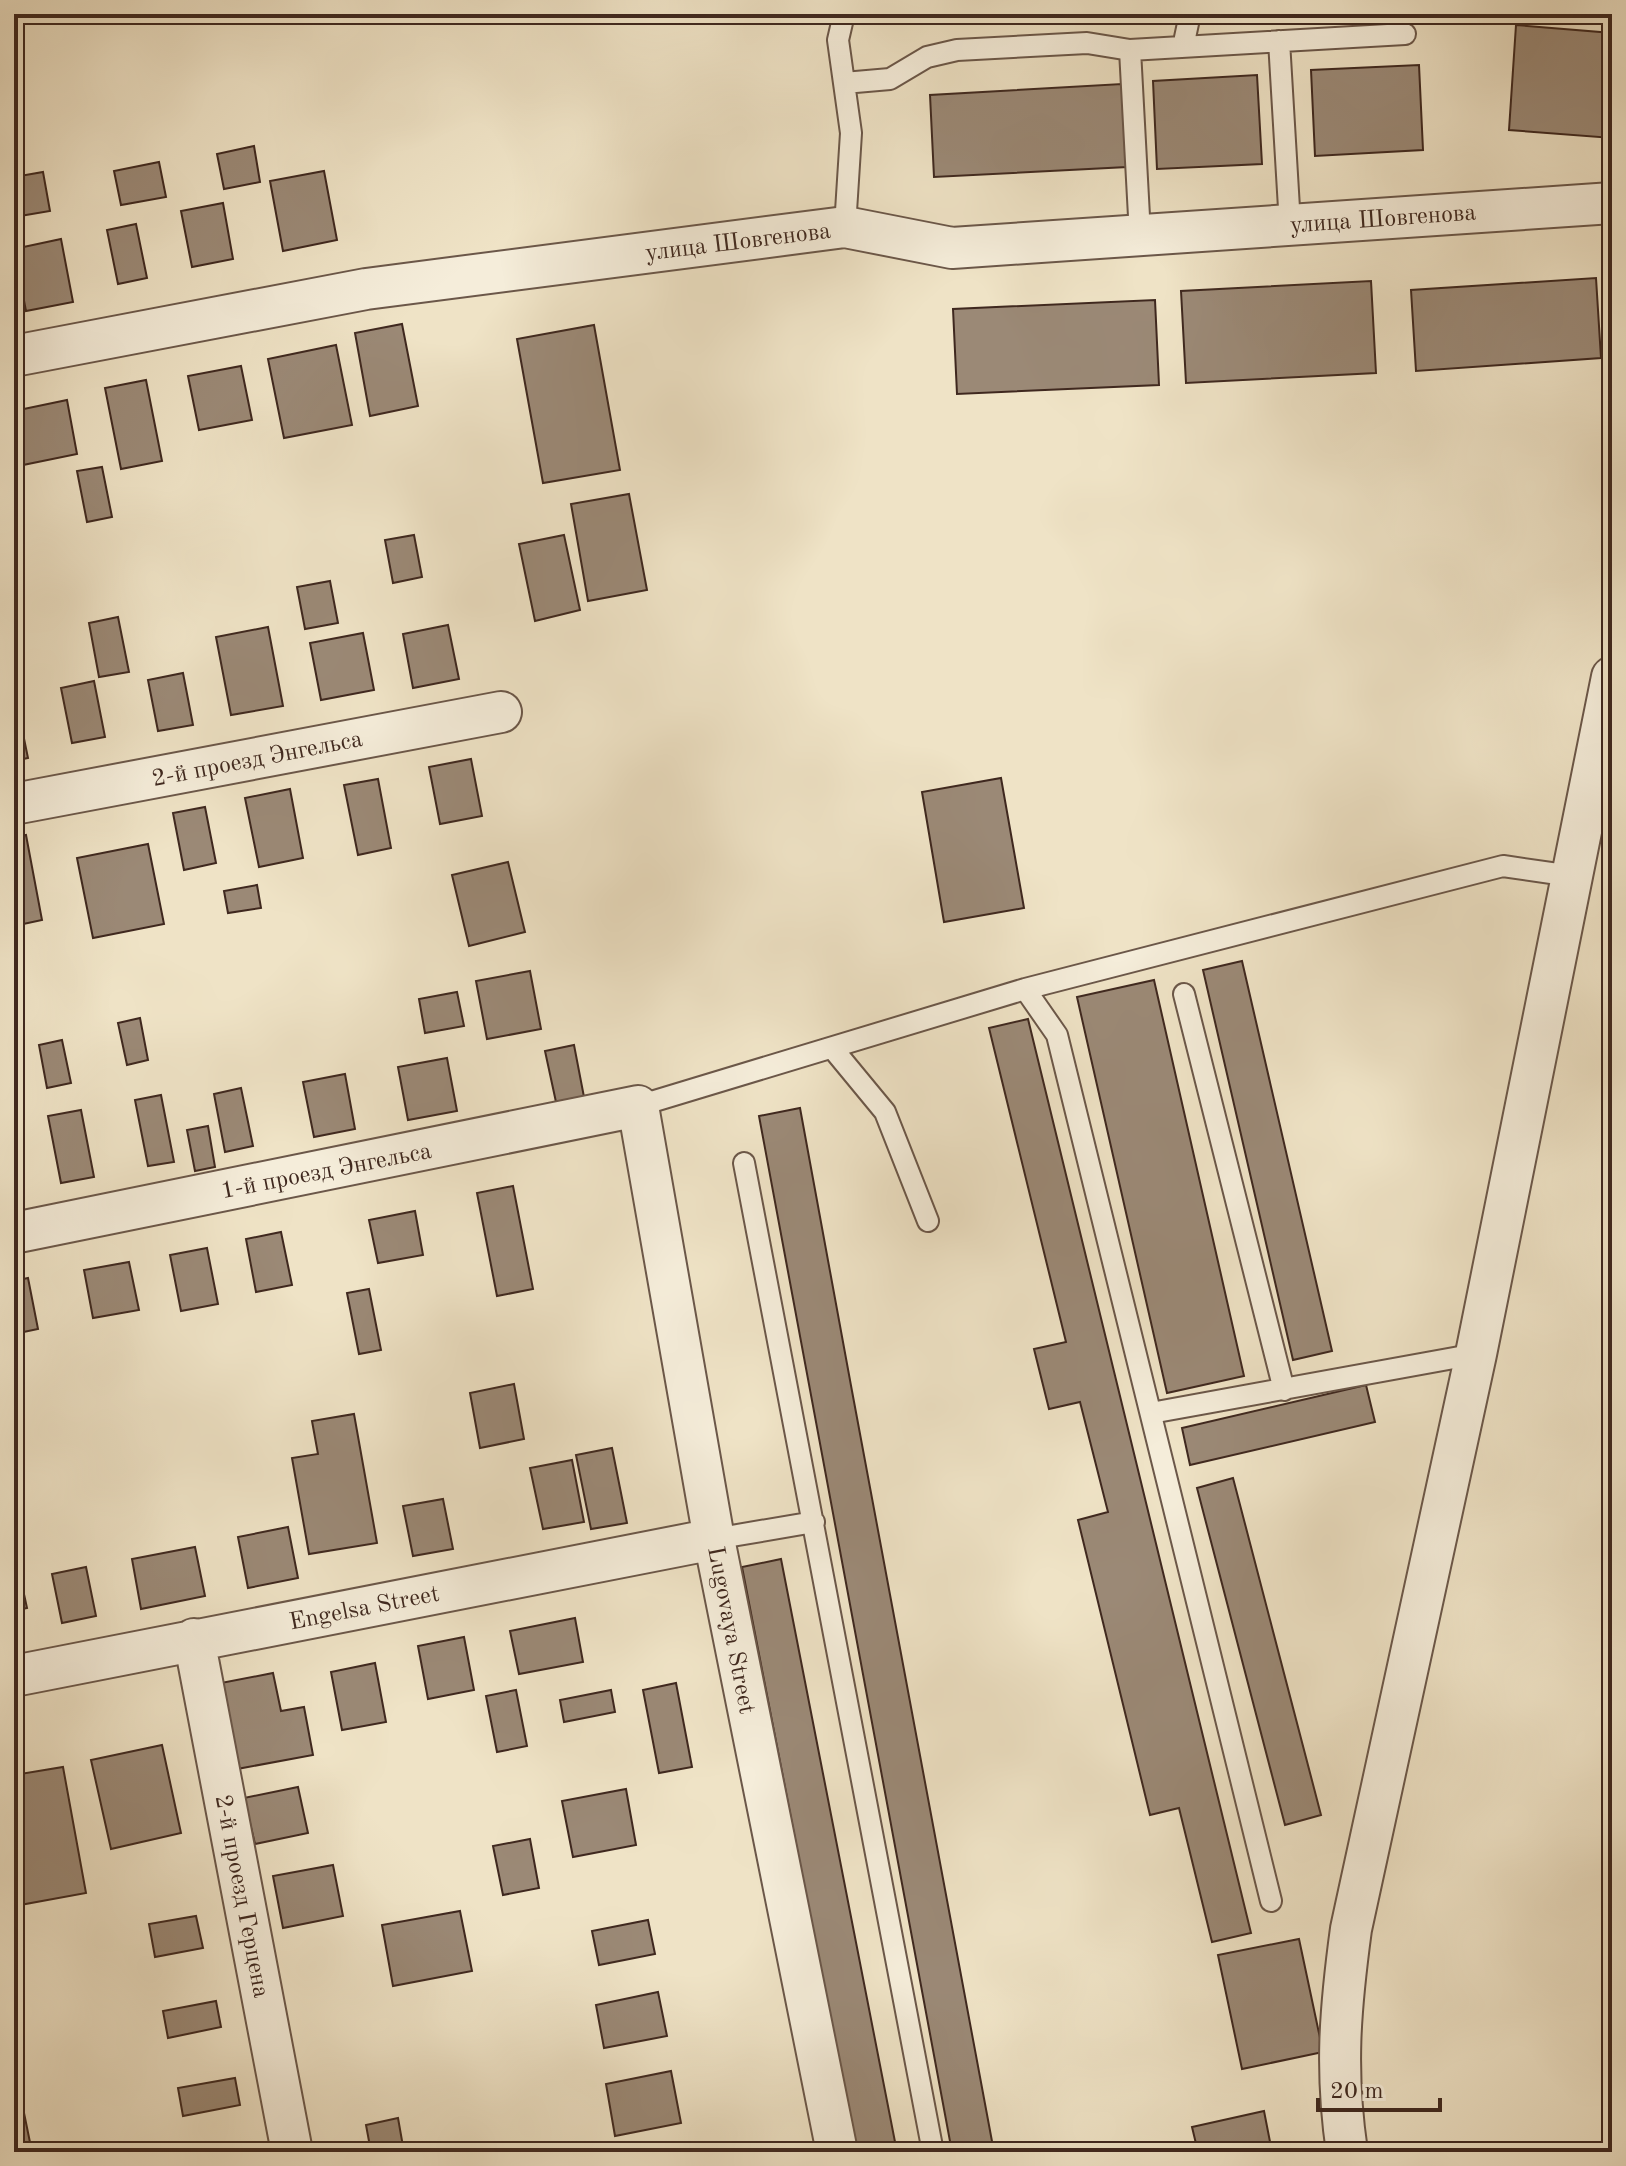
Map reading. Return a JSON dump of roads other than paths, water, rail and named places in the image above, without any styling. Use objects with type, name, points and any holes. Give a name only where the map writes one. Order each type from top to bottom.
[{"type":"street","name":"улица Шовгенова","points":[[14,356],[366,289],[845,227],[952,248],[1612,203]]},
{"type":"street","points":[[1347,2152],[1339,2095],[1338,2023],[1351,1929],[1476,1354],[1612,677]]},
{"type":"street","name":"2-й проезд Энгельса","points":[[14,804],[501,712]]},
{"type":"street","name":"1-й проезд Энгельса","points":[[14,1233],[638,1106]]},
{"type":"street","name":"Lugovaya Street","points":[[638,1106],[714,1539],[837,2152]]},
{"type":"street","name":"Engelsa Street","points":[[14,1676],[714,1539]]},
{"type":"street","name":"2-й проезд Герцена","points":[[194,1639],[292,2152]]},
{"type":"lane","points":[[844,14],[838,40],[851,133],[845,227]]},
{"type":"lane","points":[[1183,47],[1190,14]]},
{"type":"lane","points":[[844,83],[890,79],[927,57],[957,50],[1087,43],[1130,50],[1405,34]]},
{"type":"lane","points":[[1279,41],[1290,225]]},
{"type":"lane","points":[[1130,50],[1140,235]]},
{"type":"lane","points":[[638,1106],[1025,989],[1503,866],[1572,876]]},
{"type":"lane","points":[[1025,989],[1057,1035],[1271,1901]]},
{"type":"lane","points":[[1184,994],[1284,1390]]},
{"type":"lane","points":[[833,1049],[885,1112],[928,1221]]},
{"type":"lane","points":[[744,1163],[933,2152]]},
{"type":"lane","points":[[1151,1413],[1476,1354]]},
{"type":"lane","points":[[714,1539],[814,1522]]}]
